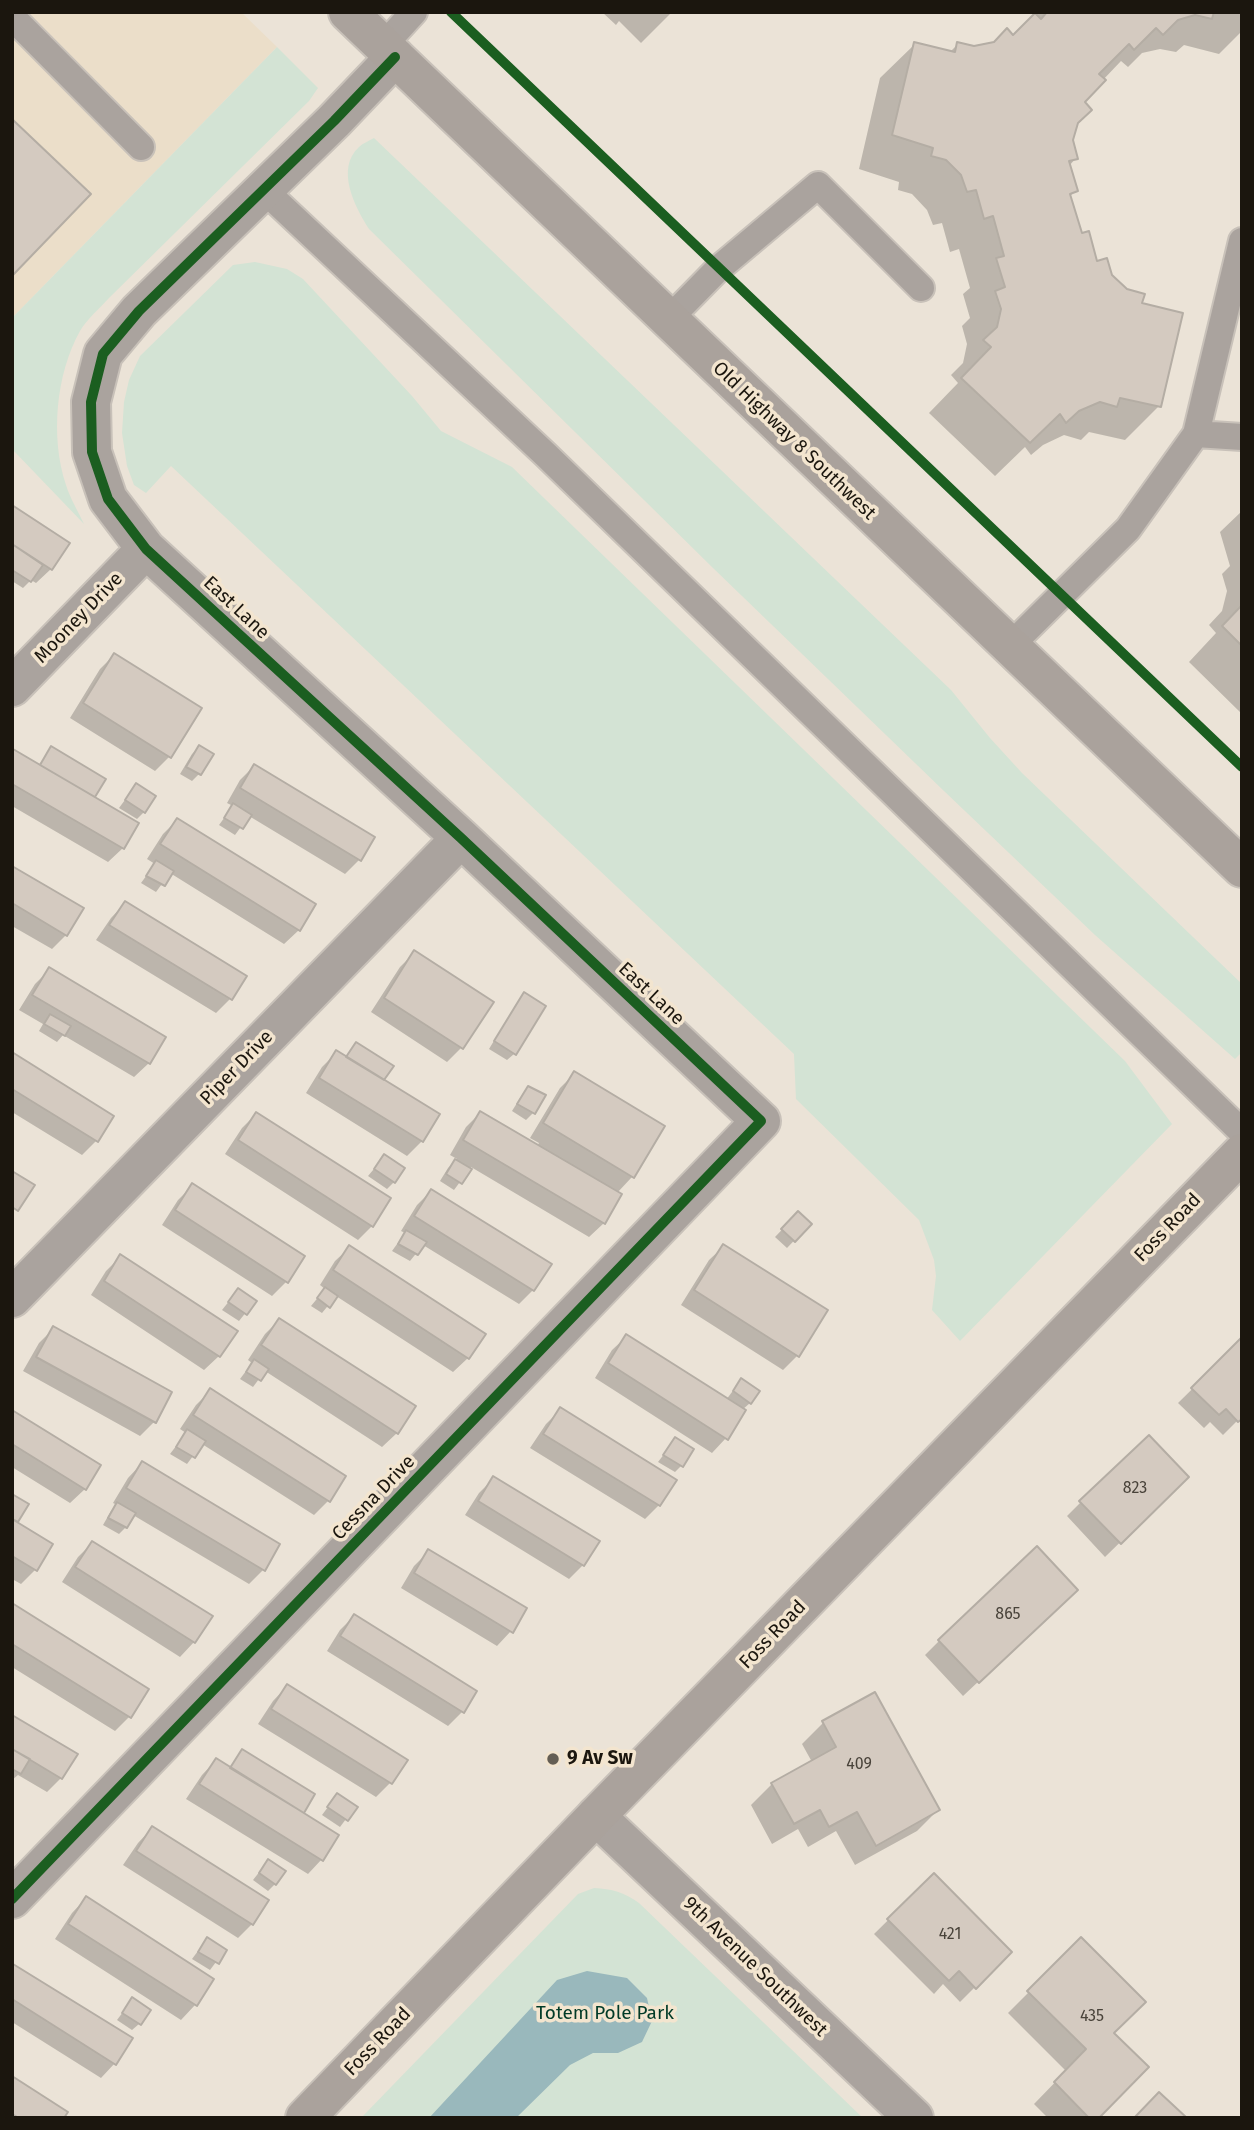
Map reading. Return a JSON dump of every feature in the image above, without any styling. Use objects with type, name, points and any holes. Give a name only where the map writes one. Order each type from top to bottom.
[{"type":"street","name":"Old Highway 8 Southwest","points":[[348,12],[1242,868]]},
{"type":"street","name":"East Lane","points":[[389,51],[334,121],[139,311],[103,354],[91,402],[92,452],[108,499],[146,549],[461,838],[761,1121]]},
{"type":"street","name":"Mooney Drive","points":[[12,687],[146,549]]},
{"type":"street","name":"Piper Drive","points":[[12,1298],[461,838]]},
{"type":"street","name":"Cessna Drive","points":[[12,1899],[761,1121]]},
{"type":"street","name":"Foss Road","points":[[305,2118],[1242,1153]]},
{"type":"street","name":"9th Avenue Southwest","points":[[596,1816],[914,2118]]},
{"type":"lane","points":[[389,51],[414,12]]},
{"type":"lane","points":[[12,18],[141,147]]},
{"type":"lane","points":[[668,320],[718,269],[818,185],[921,288]]},
{"type":"lane","points":[[264,190],[545,455],[1242,1132]]},
{"type":"lane","points":[[1010,646],[1128,529],[1196,434],[1242,242]]},
{"type":"lane","points":[[1196,434],[1242,437]]},
{"type":"shaded area","points":[[12,12],[241,12],[277,47],[12,318]]},
{"type":"green space","points":[[277,47],[318,88],[309,101],[86,322],[72,348],[65,366],[58,406],[58,447],[66,485],[84,524],[12,449],[12,318]]},
{"type":"green space","points":[[374,138],[951,690],[1022,773],[1242,984],[1242,1052],[1235,1059],[1095,935],[944,791],[369,229],[353,199],[348,166],[359,147]]},
{"type":"green space","points":[[255,262],[287,269],[303,279],[441,431],[512,467],[1125,1061],[1172,1124],[960,1341],[932,1310],[936,1276],[934,1260],[919,1220],[796,1099],[794,1054],[171,466],[146,493],[134,485],[127,466],[122,433],[129,380],[140,356],[233,265]]},
{"type":"green space","name":"Totem Pole Park","points":[[594,1888],[618,1892],[639,1903],[863,2118],[361,2118],[578,1894]]},
{"type":"water","points":[[587,1971],[627,1978],[647,1998],[652,2021],[642,2042],[618,2053],[593,2053],[570,2065],[516,2118],[429,2118],[557,1980]]},
{"type":"building","points":[[1047,12],[1214,12],[1212,19],[1195,15],[1178,20],[1163,35],[1156,28],[1134,50],[1129,44],[1099,74],[1106,80],[1085,102],[1092,110],[1078,123],[1073,140],[1078,159],[1069,161],[1078,191],[1070,194],[1082,233],[1089,231],[1097,261],[1107,258],[1112,275],[1127,289],[1145,294],[1142,303],[1183,313],[1161,407],[1120,398],[1117,407],[1100,402],[1079,411],[1066,423],[1060,414],[1030,443],[961,378],[991,347],[983,340],[997,327],[1001,309],[995,291],[1005,287],[996,258],[1004,256],[993,216],[984,219],[976,190],[967,192],[961,175],[946,160],[931,156],[933,148],[892,135],[914,42],[955,52],[957,42],[974,46],[994,42],[1007,28],[1013,35],[1035,13],[1041,19]]},
{"type":"building","points":[[12,119],[91,194],[12,276]]},
{"type":"building","points":[[12,505],[70,543],[52,570],[12,544]]},
{"type":"building","points":[[12,544],[43,565],[31,582],[12,570]]},
{"type":"building","points":[[1242,605],[1242,646],[1222,626]]},
{"type":"building","points":[[114,653],[202,708],[171,758],[83,703]]},
{"type":"building","points":[[199,745],[214,754],[201,775],[186,767]]},
{"type":"building","points":[[51,746],[106,779],[95,797],[40,765]]},
{"type":"building","points":[[13,749],[139,823],[124,849],[12,784]]},
{"type":"building","points":[[254,764],[375,837],[361,861],[240,788]]},
{"type":"building","points":[[136,783],[156,796],[145,813],[125,800]]},
{"type":"building","points":[[233,803],[252,815],[243,829],[224,818]]},
{"type":"building","points":[[177,818],[316,904],[300,931],[160,844]]},
{"type":"building","points":[[156,860],[174,871],[165,886],[146,876]]},
{"type":"building","points":[[12,866],[84,908],[67,936],[12,903]]},
{"type":"building","points":[[125,901],[247,976],[232,1000],[109,925]]},
{"type":"building","points":[[414,950],[494,1002],[463,1049],[384,998]]},
{"type":"building","points":[[49,967],[166,1037],[150,1064],[32,995]]},
{"type":"building","points":[[524,992],[546,1006],[516,1055],[494,1041]]},
{"type":"building","points":[[50,1014],[71,1026],[65,1036],[44,1024]]},
{"type":"building","points":[[356,1042],[394,1066],[384,1080],[346,1057]]},
{"type":"building","points":[[336,1050],[440,1114],[423,1142],[319,1078]]},
{"type":"building","points":[[12,1052],[114,1116],[98,1142],[12,1089]]},
{"type":"building","points":[[574,1071],[665,1126],[634,1178],[543,1123]]},
{"type":"building","points":[[528,1086],[546,1095],[535,1114],[517,1104]]},
{"type":"building","points":[[480,1111],[622,1194],[605,1224],[463,1140]]},
{"type":"building","points":[[256,1112],[391,1198],[373,1227],[238,1140]]},
{"type":"building","points":[[384,1154],[405,1168],[395,1183],[374,1169]]},
{"type":"building","points":[[455,1159],[472,1169],[462,1184],[446,1174]]},
{"type":"building","points":[[12,1171],[35,1185],[18,1211],[12,1207]]},
{"type":"building","points":[[192,1183],[305,1256],[288,1283],[175,1210]]},
{"type":"building","points":[[431,1189],[552,1264],[534,1291],[414,1216]]},
{"type":"building","points":[[798,1211],[812,1224],[795,1242],[781,1229]]},
{"type":"building","points":[[406,1230],[427,1242],[418,1255],[398,1244]]},
{"type":"building","points":[[723,1244],[828,1310],[799,1357],[694,1290]]},
{"type":"building","points":[[349,1245],[486,1334],[469,1359],[333,1270]]},
{"type":"building","points":[[120,1254],[238,1331],[220,1357],[104,1281]]},
{"type":"building","points":[[325,1287],[338,1296],[330,1308],[317,1298]]},
{"type":"building","points":[[238,1288],[257,1301],[247,1315],[228,1302]]},
{"type":"building","points":[[279,1318],[416,1406],[398,1434],[261,1345]]},
{"type":"building","points":[[53,1326],[172,1392],[156,1423],[36,1357]]},
{"type":"building","points":[[626,1334],[746,1410],[728,1440],[608,1363]]},
{"type":"building","points":[[1241,1338],[1242,1419],[1238,1422],[1226,1409],[1219,1415],[1191,1388]]},
{"type":"building","points":[[254,1359],[269,1369],[261,1381],[246,1372]]},
{"type":"building","points":[[741,1378],[760,1391],[751,1404],[733,1391]]},
{"type":"building","points":[[210,1388],[346,1476],[330,1502],[193,1415]]},
{"type":"building","points":[[560,1407],[677,1480],[660,1506],[543,1434]]},
{"type":"building","points":[[12,1410],[101,1465],[86,1490],[12,1444]]},
{"type":"building","points":[[187,1429],[206,1441],[195,1458],[176,1447]]},
{"type":"building","points":[[1149,1435],[1189,1477],[1121,1544],[1079,1501]]},
{"type":"building","points":[[675,1437],[694,1449],[683,1467],[663,1455]]},
{"type":"building","points":[[142,1461],[280,1544],[265,1571],[126,1488]]},
{"type":"building","points":[[493,1476],[600,1541],[584,1566],[478,1501]]},
{"type":"building","points":[[12,1494],[29,1504],[18,1522],[12,1519]]},
{"type":"building","points":[[117,1502],[136,1513],[127,1528],[108,1518]]},
{"type":"building","points":[[12,1519],[53,1544],[37,1571],[12,1556]]},
{"type":"building","points":[[92,1541],[213,1616],[195,1643],[75,1567]]},
{"type":"building","points":[[1037,1546],[1078,1590],[979,1683],[938,1640]]},
{"type":"building","points":[[428,1549],[527,1608],[513,1633],[414,1573]]},
{"type":"building","points":[[12,1603],[149,1689],[131,1718],[12,1644]]},
{"type":"building","points":[[354,1614],[477,1691],[464,1713],[340,1636]]},
{"type":"building","points":[[287,1684],[408,1760],[392,1784],[271,1709]]},
{"type":"building","points":[[875,1692],[940,1810],[876,1846],[857,1812],[829,1827],[820,1810],[794,1824],[771,1783],[836,1747],[822,1721]]},
{"type":"building","points":[[12,1715],[78,1754],[62,1779],[12,1749]]},
{"type":"building","points":[[12,1749],[30,1759],[21,1774],[12,1769]]},
{"type":"building","points":[[242,1749],[315,1794],[304,1813],[230,1768]]},
{"type":"building","points":[[216,1758],[339,1835],[323,1861],[199,1784]]},
{"type":"building","points":[[337,1793],[358,1807],[348,1821],[327,1807]]},
{"type":"building","points":[[152,1826],[269,1900],[253,1925],[136,1851]]},
{"type":"building","points":[[268,1859],[286,1871],[276,1885],[259,1873]]},
{"type":"building","points":[[934,1873],[1012,1952],[976,1989],[959,1971],[949,1981],[887,1919]]},
{"type":"building","points":[[86,1896],[214,1979],[197,2006],[68,1924]]},
{"type":"building","points":[[207,1937],[227,1950],[219,1964],[198,1952]]},
{"type":"building","points":[[1081,1937],[1146,2002],[1114,2033],[1149,2067],[1099,2118],[1089,2118],[1054,2082],[1086,2049],[1027,1991]]},
{"type":"building","points":[[13,1964],[133,2038],[116,2065],[12,1999]]},
{"type":"building","points":[[132,1997],[151,2010],[141,2025],[122,2013]]},
{"type":"building","points":[[12,2076],[68,2112],[64,2118],[19,2118],[12,2114]]},
{"type":"building","points":[[1159,2092],[1187,2118],[1134,2118]]},
{"type":"cycle path","points":[[451,12],[1242,767]]},
{"type":"cycle path","points":[[12,1899],[761,1121],[461,838],[146,549],[108,499],[92,452],[91,402],[103,354],[139,311],[334,121],[395,57]]},
{"type":"place","name":"9 Av Sw","points":[[553,1759]]}]
